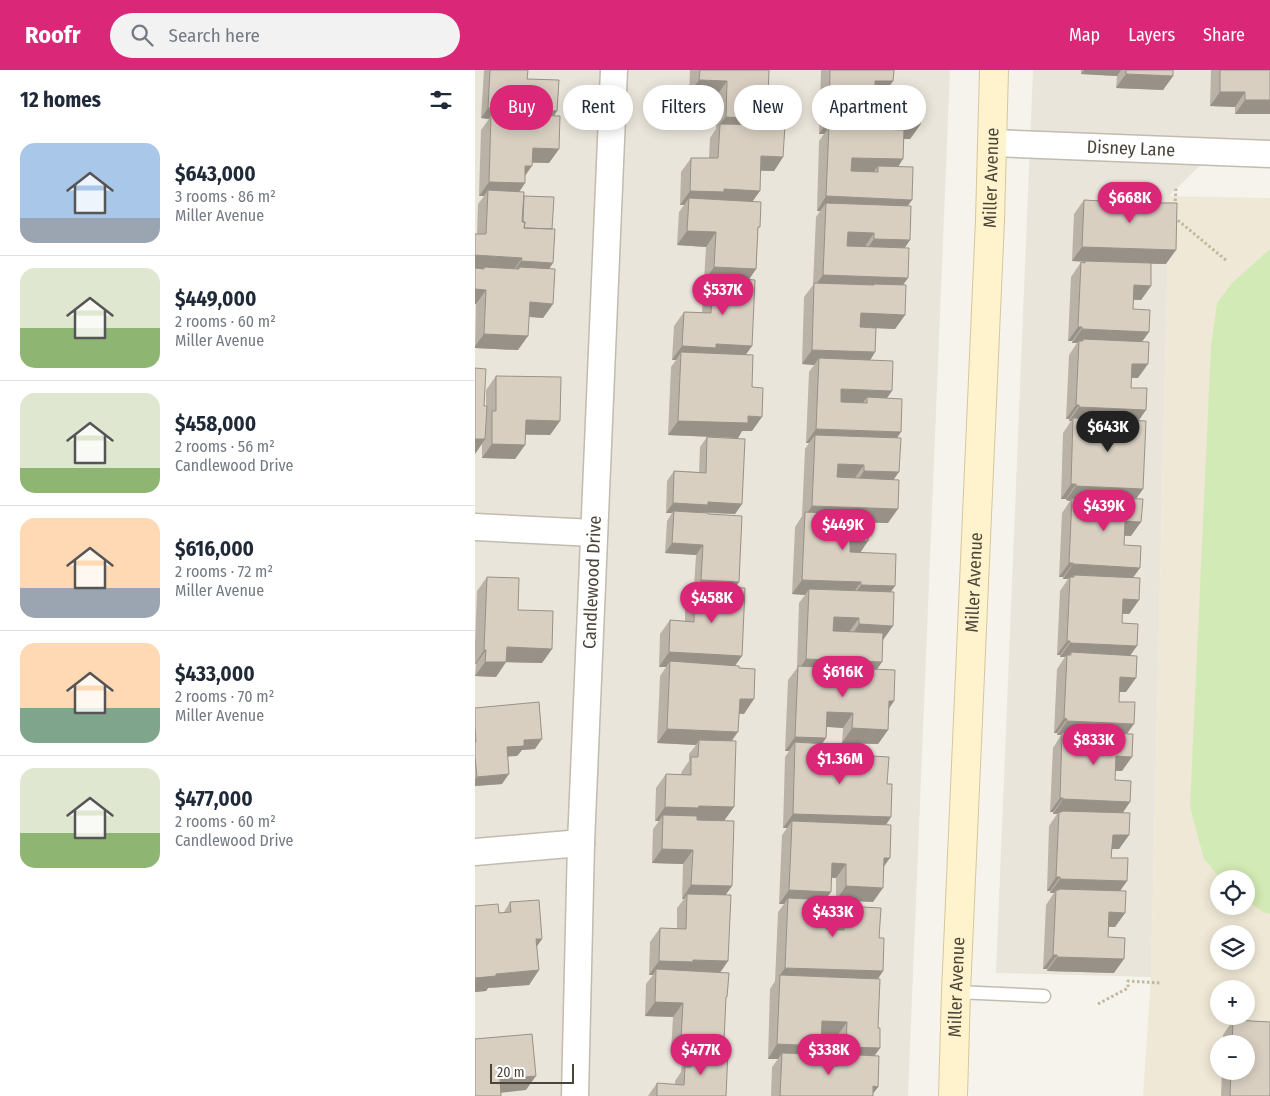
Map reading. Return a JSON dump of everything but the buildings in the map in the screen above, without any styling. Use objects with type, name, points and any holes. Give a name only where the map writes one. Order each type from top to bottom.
[{"type":"main road","name":"Miller Avenue","points":[[953,1096],[989,240],[994,70]]},
{"type":"street","name":"Candlewood Drive","points":[[575,1096],[581,843],[613,70]]},
{"type":"street","name":"Disney Lane","points":[[992,143],[1270,154]]},
{"type":"street","points":[[475,526],[594,533]]},
{"type":"street","points":[[475,852],[581,843]]},
{"type":"lane","points":[[956,992],[1044,996]]},
{"type":"path","points":[[1175,186],[1174,217],[1227,261]]},
{"type":"path","points":[[1098,1004],[1128,988],[1128,981],[1160,983]]},
{"type":"shaded area","points":[[475,70],[950,70],[908,1096],[475,1096]]},
{"type":"shaded area","points":[[1033,70],[1270,70],[1270,142],[1225,141],[1169,196],[1151,977],[996,973]]},
{"type":"shaded area","points":[[1169,196],[1270,198],[1270,1096],[1143,1096],[1151,977]]},
{"type":"green space","points":[[1270,249],[1270,914],[1255,906],[1255,870],[1213,870],[1204,859],[1190,807],[1211,347],[1217,303],[1232,283]]}]
